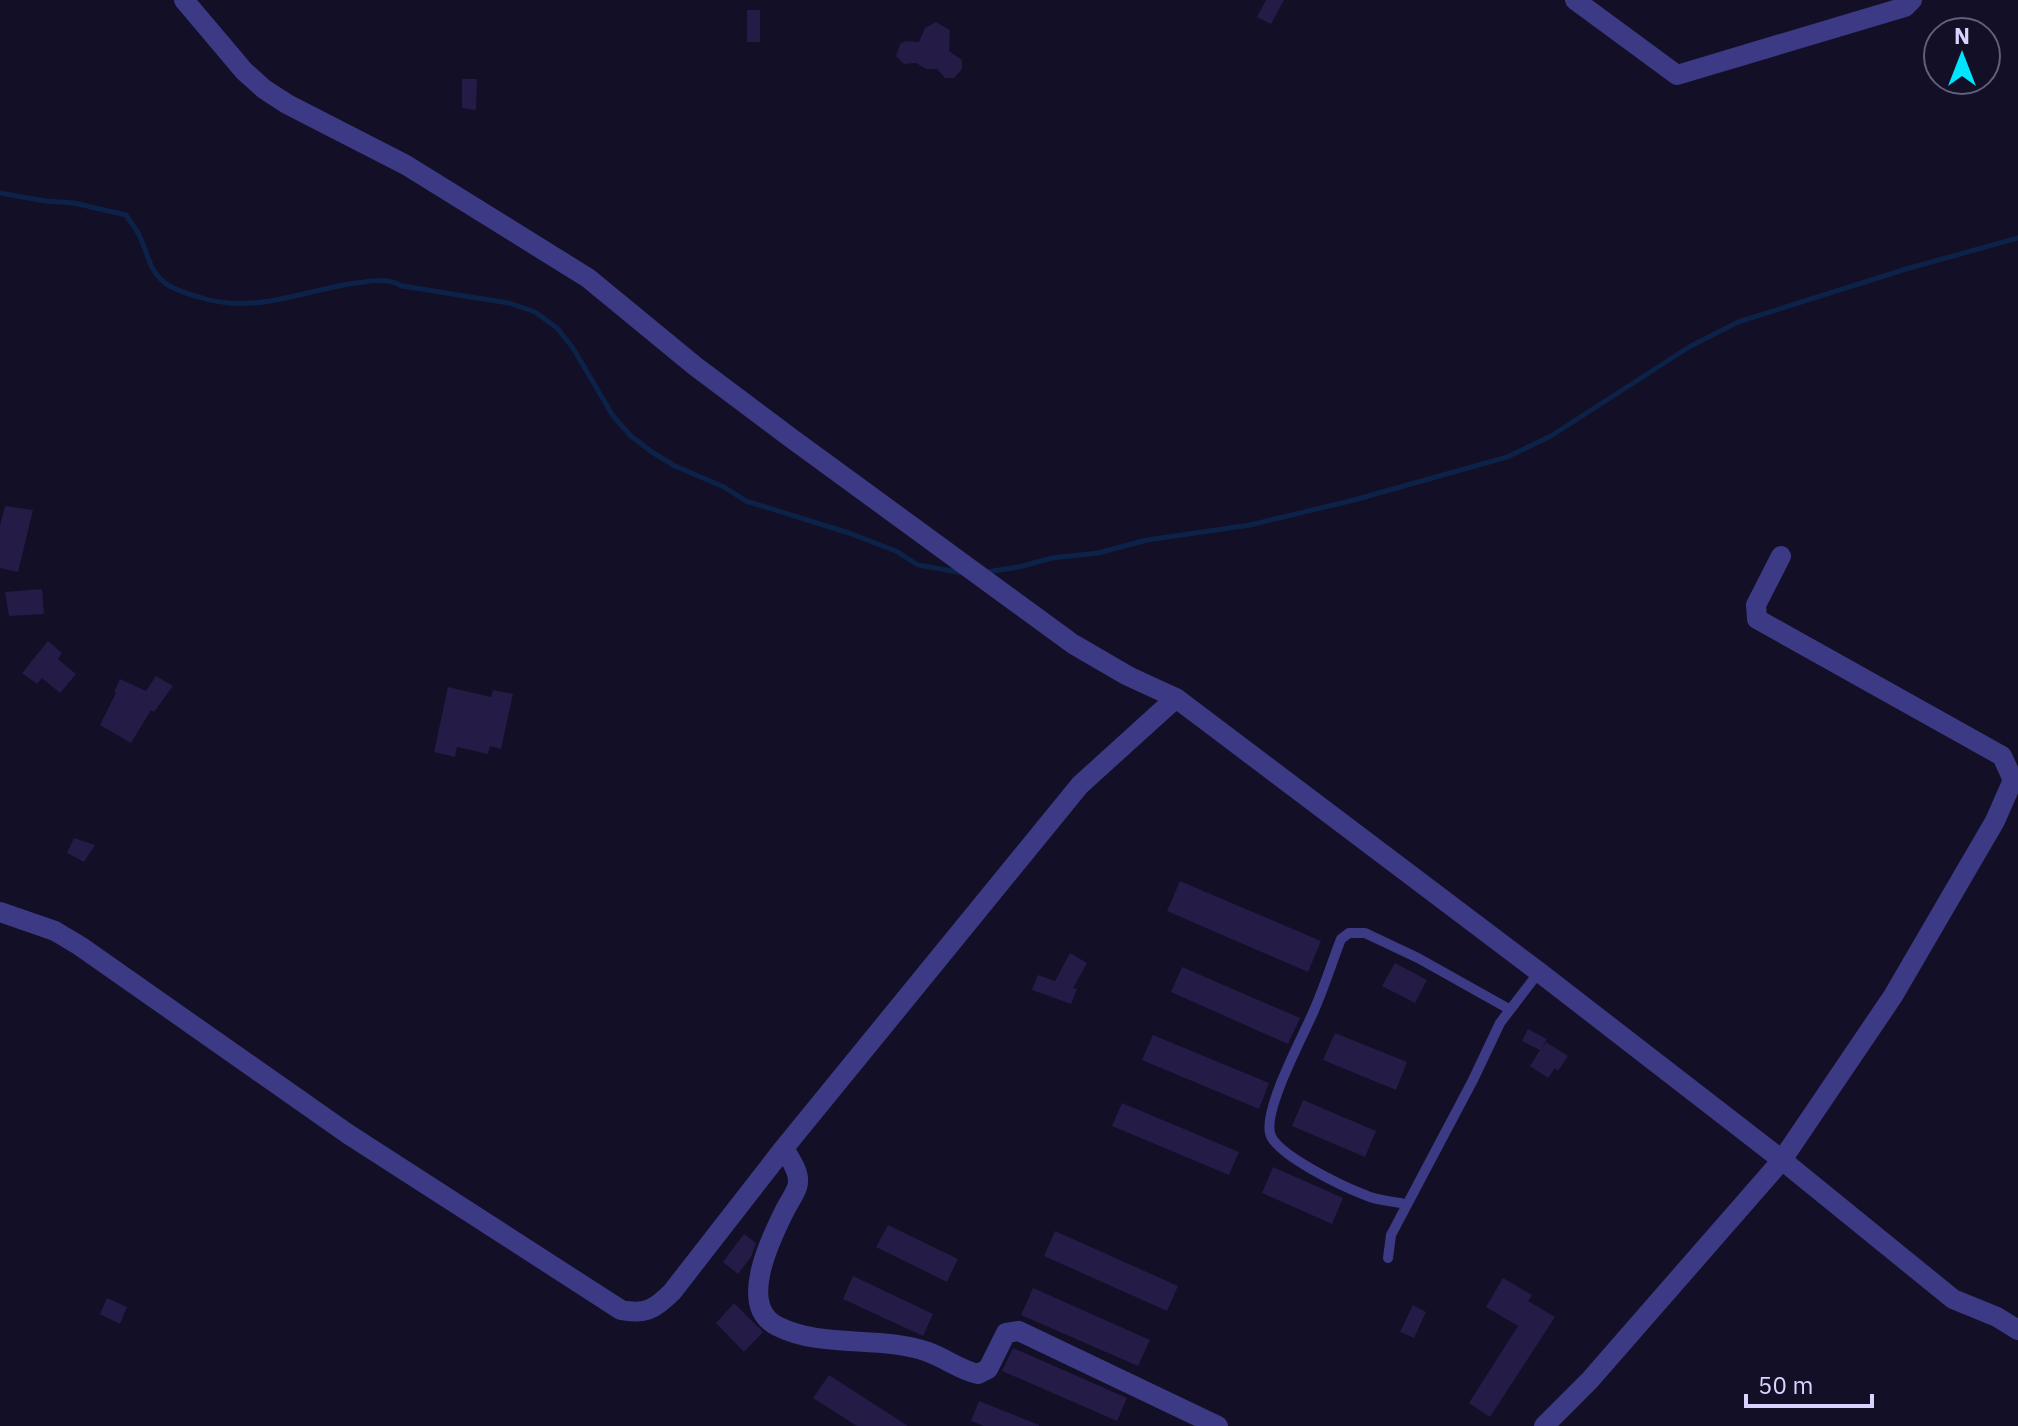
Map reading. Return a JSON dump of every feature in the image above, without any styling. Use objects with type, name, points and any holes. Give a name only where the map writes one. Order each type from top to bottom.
[{"type":"street","points":[[184,0],[244,71],[264,89],[406,165],[588,278],[695,366],[1073,644],[1128,676],[1176,698],[1539,972],[1782,1160],[1953,1299],[1997,1317],[2018,1330]]},
{"type":"street","points":[[1575,0],[1677,75],[1905,7],[1912,0]]},
{"type":"street","points":[[1544,1426],[1590,1380],[1782,1160],[1893,996],[1995,821],[2013,780],[2002,756],[1757,619],[1756,605],[1781,556]]},
{"type":"street","points":[[2,915],[55,931],[80,946],[348,1134],[621,1310],[638,1313],[655,1309],[664,1300],[1080,785],[1176,698]]},
{"type":"street","points":[[784,1148],[795,1168],[798,1182],[776,1229],[756,1299],[760,1309],[775,1325],[817,1337],[927,1352],[978,1374],[988,1369],[1006,1333],[1019,1331],[1218,1426]]},
{"type":"lane","points":[[1406,1204],[1367,1197],[1298,1160],[1272,1142],[1268,1129],[1286,1072],[1316,1007],[1341,939],[1349,933],[1365,933],[1418,958],[1509,1009]]},
{"type":"lane","points":[[1388,1258],[1391,1235],[1406,1204],[1509,1009],[1539,972]]},
{"type":"building","points":[[1266,0],[1284,0],[1271,24],[1257,17]]},
{"type":"building","points":[[747,10],[760,10],[760,42],[747,42]]},
{"type":"building","points":[[936,22],[950,30],[949,51],[962,60],[962,69],[954,78],[945,78],[937,69],[926,69],[916,63],[904,64],[896,56],[900,44],[919,42],[925,28]]},
{"type":"building","points":[[462,79],[477,79],[476,110],[462,108]]},
{"type":"building","points":[[5,506],[33,510],[18,572],[0,568],[0,525]]},
{"type":"building","points":[[42,589],[44,614],[9,616],[5,592]]},
{"type":"building","points":[[48,641],[62,653],[58,659],[76,674],[60,693],[42,678],[37,684],[22,673]]},
{"type":"building","points":[[156,676],[173,686],[154,712],[151,710],[131,743],[100,725],[120,679],[146,691]]},
{"type":"building","points":[[448,687],[491,697],[493,690],[513,694],[501,749],[490,746],[488,754],[457,747],[455,757],[434,752]]},
{"type":"building","points":[[74,838],[95,845],[84,862],[67,853]]},
{"type":"building","points":[[1180,881],[1321,941],[1308,972],[1167,911]]},
{"type":"building","points":[[1070,953],[1087,963],[1073,988],[1077,989],[1071,1004],[1032,990],[1038,975],[1055,981]]},
{"type":"building","points":[[1395,963],[1427,980],[1415,1003],[1382,986]]},
{"type":"building","points":[[1182,967],[1300,1018],[1288,1044],[1171,992]]},
{"type":"building","points":[[1528,1029],[1547,1039],[1541,1050],[1546,1042],[1568,1056],[1558,1071],[1555,1068],[1548,1078],[1530,1066],[1540,1050],[1522,1041]]},
{"type":"building","points":[[1335,1033],[1407,1062],[1396,1090],[1323,1060]]},
{"type":"building","points":[[1153,1035],[1269,1083],[1259,1109],[1142,1060]]},
{"type":"building","points":[[1303,1100],[1376,1131],[1365,1157],[1292,1126]]},
{"type":"building","points":[[1122,1103],[1239,1152],[1229,1175],[1112,1126]]},
{"type":"building","points":[[1273,1167],[1343,1198],[1332,1224],[1262,1193]]},
{"type":"building","points":[[888,1225],[958,1259],[947,1282],[876,1247]]},
{"type":"building","points":[[1055,1231],[1178,1286],[1167,1311],[1044,1256]]},
{"type":"building","points":[[744,1234],[756,1243],[751,1257],[738,1274],[723,1262]]},
{"type":"building","points":[[853,1276],[933,1314],[923,1336],[843,1299]]},
{"type":"building","points":[[1503,1278],[1532,1295],[1528,1301],[1555,1317],[1490,1417],[1469,1403],[1518,1326],[1486,1307]]},
{"type":"building","points":[[1033,1288],[1150,1340],[1138,1366],[1021,1315]]},
{"type":"building","points":[[107,1298],[127,1307],[120,1324],[100,1314]]},
{"type":"building","points":[[734,1303],[763,1332],[744,1352],[716,1323]]},
{"type":"building","points":[[1413,1305],[1426,1312],[1414,1338],[1400,1332]]},
{"type":"building","points":[[1013,1348],[1127,1398],[1117,1421],[1002,1371]]},
{"type":"building","points":[[829,1375],[908,1426],[857,1426],[813,1398]]},
{"type":"building","points":[[979,1401],[1039,1426],[984,1426],[971,1421]]},
{"type":"waterway","points":[[0,193],[74,203],[126,215],[138,232],[159,278],[177,290],[219,302],[258,303],[379,280],[509,303],[535,312],[557,328],[573,348],[613,416],[631,436],[675,466],[724,487],[746,501],[849,533],[896,551],[918,565],[964,573]]},
{"type":"waterway","points":[[986,572],[1052,558],[1098,553],[1147,540],[1250,525],[1354,500],[1507,457],[1551,436],[1689,347],[1738,322],[1906,269],[2018,238]]}]
